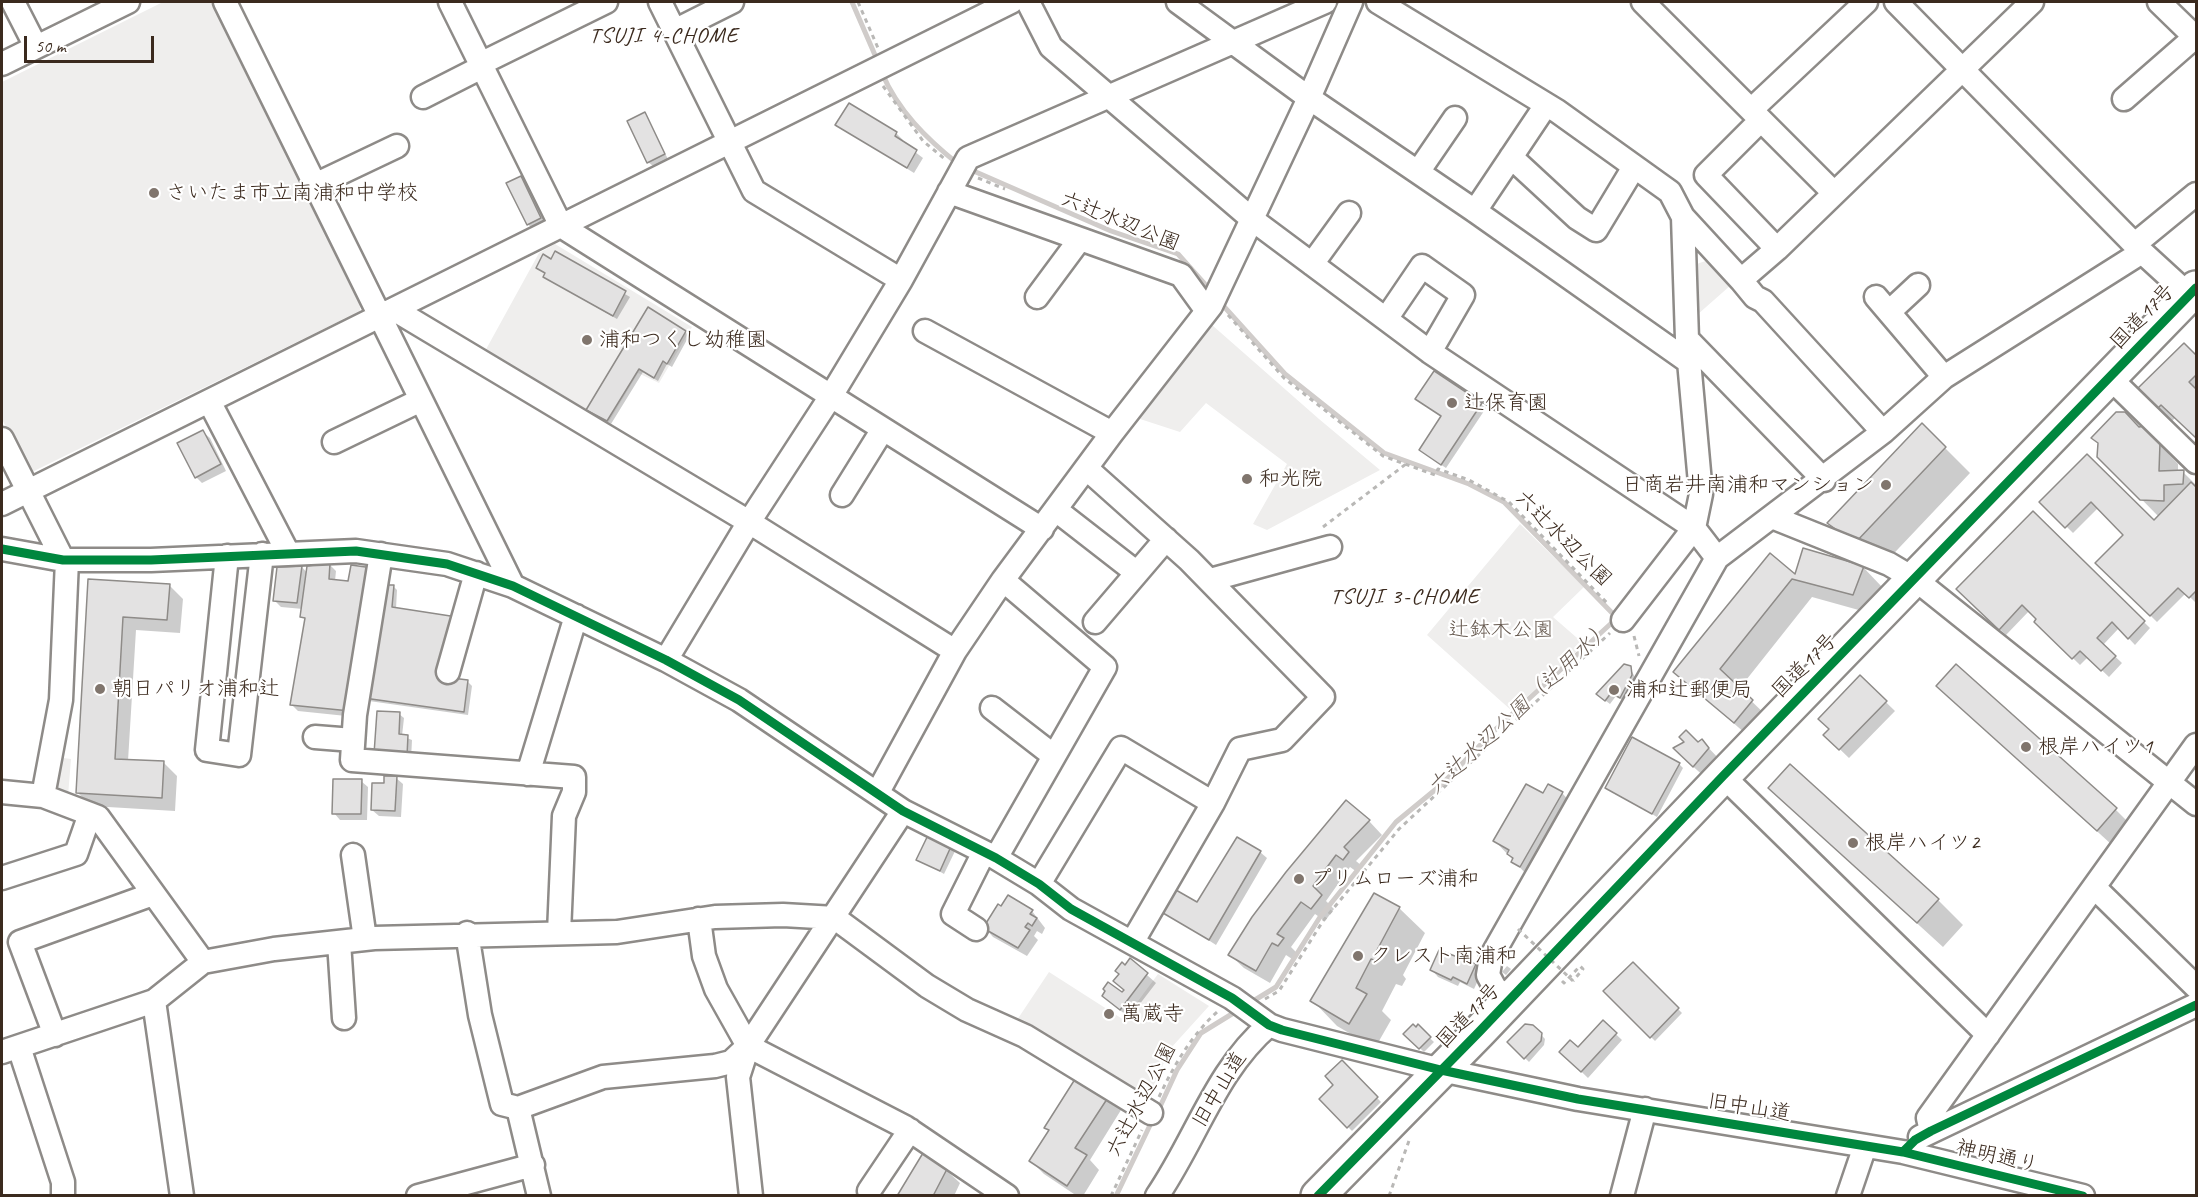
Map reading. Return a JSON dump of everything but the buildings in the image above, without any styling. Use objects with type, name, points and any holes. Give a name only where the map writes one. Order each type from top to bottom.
[{"type":"highway","name":"国道17号","points":[[1318,1196],[2193,292]]},
{"type":"street","points":[[13,2],[36,47]]},
{"type":"street","points":[[2,64],[128,2]]},
{"type":"street","points":[[225,2],[315,185],[387,314],[421,400],[513,586]]},
{"type":"street","points":[[450,2],[561,226],[1042,529]]},
{"type":"street","points":[[423,97],[606,2]]},
{"type":"street","points":[[660,2],[754,191],[901,280]]},
{"type":"street","points":[[674,31],[732,2]]},
{"type":"street","points":[[2,504],[387,314],[729,140],[1011,2]]},
{"type":"street","points":[[1029,2],[1051,47],[1253,220],[1430,352],[1694,528],[1717,558]]},
{"type":"street","points":[[1178,2],[1309,98],[1475,211],[1689,362]]},
{"type":"street","points":[[666,660],[749,522],[831,396],[901,280],[968,158],[1325,2]]},
{"type":"street","points":[[878,792],[955,651],[1003,580],[1112,433],[1211,306],[1253,220],[1351,2]]},
{"type":"street","points":[[1378,2],[1546,105],[1670,192],[1683,218],[1883,432]]},
{"type":"street","points":[[1642,2],[1834,193]]},
{"type":"street","points":[[1777,249],[1706,175],[1756,115],[1866,2]]},
{"type":"street","points":[[1896,2],[2139,248],[2193,292]]},
{"type":"street","points":[[1741,280],[1777,249],[2032,2]]},
{"type":"street","points":[[2124,99],[2196,37],[2159,2]]},
{"type":"street","points":[[1475,211],[1546,105]]},
{"type":"street","points":[[1418,172],[1455,118]]},
{"type":"street","points":[[315,185],[397,146]]},
{"type":"street","points":[[1511,157],[1577,218],[1596,230],[1635,167]]},
{"type":"street","points":[[949,192],[1180,275],[1211,306]]},
{"type":"street","points":[[1511,999],[1495,988],[1488,975],[1491,957],[1717,558],[1824,480],[1883,432],[1944,377],[2139,248],[2196,194]]},
{"type":"street","points":[[1312,264],[1349,213]]},
{"type":"street","points":[[1623,620],[1694,528],[1701,494],[1687,339],[1683,218]]},
{"type":"street","points":[[1037,297],[1080,239]]},
{"type":"street","points":[[1386,319],[1422,266],[1463,295],[1430,352]]},
{"type":"street","points":[[1918,285],[1882,305],[1944,377]]},
{"type":"street","points":[[387,314],[749,522],[955,651]]},
{"type":"street","points":[[925,331],[1112,433]]},
{"type":"street","points":[[1687,339],[1824,480]]},
{"type":"street","points":[[2110,378],[2196,462]]},
{"type":"street","points":[[334,442],[421,400]]},
{"type":"street","points":[[209,401],[288,553]]},
{"type":"street","points":[[842,495],[883,429]]},
{"type":"street","points":[[2,439],[27,491],[65,560],[61,700],[43,796]]},
{"type":"street","points":[[1086,468],[1210,580],[1323,697],[1282,740],[1240,748],[1213,803],[1133,941]]},
{"type":"street","points":[[1056,510],[1137,573]]},
{"type":"street","points":[[1772,517],[1889,564],[1916,580],[2196,804]]},
{"type":"street","points":[[1095,622],[1166,539]]},
{"type":"street","points":[[1210,580],[1322,541]]},
{"type":"street","points":[[2,549],[65,560],[151,560],[356,551],[447,564],[513,586],[666,660],[739,700],[819,757],[878,792],[903,812],[990,855],[1039,884],[1071,909],[1133,941],[1240,1003],[1269,1025]]},
{"type":"street","points":[[227,556],[207,750],[239,754],[262,554]]},
{"type":"street","points":[[353,750],[355,715],[381,554]]},
{"type":"street","points":[[448,672],[476,573]]},
{"type":"street","points":[[976,929],[953,914],[1054,756],[1105,667],[1003,580]]},
{"type":"street","points":[[528,774],[576,616]]},
{"type":"street","points":[[992,708],[1054,756]]},
{"type":"street","points":[[315,737],[353,750],[528,774],[574,777],[574,792],[564,816],[559,933]]},
{"type":"street","points":[[1931,1131],[1928,1118],[2196,745]]},
{"type":"street","points":[[1039,884],[1121,748],[1213,803]]},
{"type":"street","points":[[1723,776],[1988,1035]]},
{"type":"street","points":[[2,792],[43,796],[98,818],[203,962]]},
{"type":"street","points":[[467,933],[480,1015],[502,1104],[518,1108],[603,1077],[715,1066],[731,1062],[748,1046],[835,918],[903,812]]},
{"type":"street","points":[[2,878],[76,854],[90,814]]},
{"type":"street","points":[[352,855],[365,939]]},
{"type":"street","points":[[2094,887],[2196,987]]},
{"type":"street","points":[[55,1035],[20,942],[153,894]]},
{"type":"street","points":[[63,1196],[63,1182],[10,1049],[154,1001],[203,962],[274,949],[365,939],[467,933],[616,932],[699,919],[783,915],[835,918],[927,986],[967,1010],[1025,1036],[1151,1113]]},
{"type":"street","points":[[699,919],[704,956],[716,990],[748,1046],[910,1130],[1007,1196]]},
{"type":"street","points":[[339,942],[344,1018]]},
{"type":"street","points":[[154,1001],[182,1196]]},
{"type":"street","points":[[1903,1152],[1916,1140],[1931,1131],[2196,1005]]},
{"type":"street","name":"旧中山道","points":[[1157,1196],[1173,1173],[1238,1055],[1269,1025],[1441,1070],[1578,1099],[1903,1152]]},
{"type":"street","points":[[748,1046],[738,1077],[751,1196]]},
{"type":"street","points":[[518,1108],[539,1196]]},
{"type":"street","points":[[1622,1196],[1646,1109]]},
{"type":"street","points":[[869,1191],[910,1130]]},
{"type":"street","points":[[1848,1196],[1865,1146]]},
{"type":"street","name":"神明通り","points":[[1903,1152],[2031,1190],[2083,1196]]},
{"type":"street","points":[[418,1196],[533,1165]]},
{"type":"path","points":[[858,2],[880,66],[884,90],[923,141],[961,170],[1013,193]]},
{"type":"path","points":[[1322,541],[1406,464]]},
{"type":"path","points":[[1623,620],[1631,629],[1639,654],[1644,687]]},
{"type":"path","points":[[1518,930],[1571,979]]},
{"type":"path","points":[[1389,1196],[1412,1134]]},
{"type":"shaded area","name":"さいたま市立南浦和中学校","points":[[163,2],[211,2],[360,305],[360,311],[32,472],[26,469],[2,419],[2,82]]},
{"type":"shaded area","name":"浦和つくし幼稚園","points":[[555,244],[692,327],[659,383],[638,373],[607,425],[484,353],[539,253]]},
{"type":"shaded area","points":[[1709,260],[1731,285],[1697,315],[1693,265]]},
{"type":"shaded area","points":[[1212,325],[1380,470],[1267,530],[1253,524],[1287,464],[1206,403],[1180,432],[1137,418]]},
{"type":"shaded area","name":"辻鉢木公園","points":[[1520,524],[1584,587],[1553,617],[1584,644],[1512,711],[1427,635]]},
{"type":"shaded area","points":[[56,757],[71,759],[68,796],[49,793]]},
{"type":"shaded area","name":"萬蔵寺","points":[[1049,972],[1124,1020],[1158,974],[1209,1006],[1170,1049],[1148,1099],[1015,1023]]},
{"type":"waterway","name":"六辻水辺公園（辻用水）","points":[[852,2],[878,62]]},
{"type":"waterway","name":"六辻水辺公園（辻用水）","points":[[882,73],[896,100],[914,123],[958,164]]},
{"type":"waterway","name":"六辻水辺公園（辻用水）","points":[[969,169],[1111,231],[1178,254],[1211,291]]},
{"type":"waterway","name":"六辻水辺公園（辻用水）","points":[[1219,301],[1285,374],[1384,453],[1469,484],[1504,502],[1617,618],[1497,728],[1441,785],[1396,822],[1320,917],[1276,987],[1250,1003]]},
{"type":"waterway","name":"六辻水辺公園（辻用水）","points":[[1158,1111],[1177,1070],[1201,1033],[1240,1009]]},
{"type":"waterway","name":"六辻水辺公園（辻用水）","points":[[1116,1196],[1153,1119]]},
{"type":"cycle path","points":[[1318,1196],[2196,288]]},
{"type":"cycle path","points":[[2,549],[63,560],[151,560],[356,551],[447,564],[513,586],[666,660],[739,700],[903,811],[996,858],[1039,884],[1071,909],[1232,998],[1269,1025],[1441,1070],[1578,1099],[1903,1152],[2083,1196]]},
{"type":"cycle path","points":[[1903,1152],[1915,1140],[1931,1131],[2196,1005]]},
{"type":"place","name":"さいたま市立南浦和中学校","points":[[154,193]]},
{"type":"place","name":"浦和つくし幼稚園","points":[[587,340]]},
{"type":"place","name":"辻保育園","points":[[1452,403]]},
{"type":"place","name":"和光院","points":[[1247,479]]},
{"type":"place","name":"日商岩井南浦和マンション","points":[[1886,485]]},
{"type":"place","name":"朝日パリオ浦和辻","points":[[100,689]]},
{"type":"place","name":"浦和辻郵便局","points":[[1614,690]]},
{"type":"place","name":"根岸ハイツ1","points":[[2026,747]]},
{"type":"place","name":"根岸ハイツ2","points":[[1853,843]]},
{"type":"place","name":"プリムローズ浦和","points":[[1299,879]]},
{"type":"place","name":"クレスト南浦和","points":[[1358,956]]},
{"type":"place","name":"萬蔵寺","points":[[1109,1014]]},
{"type":"district","name":"TSUJI 4-CHOME","points":[[664,36]]},
{"type":"district","name":"TSUJI 3-CHOME","points":[[1405,597]]}]
